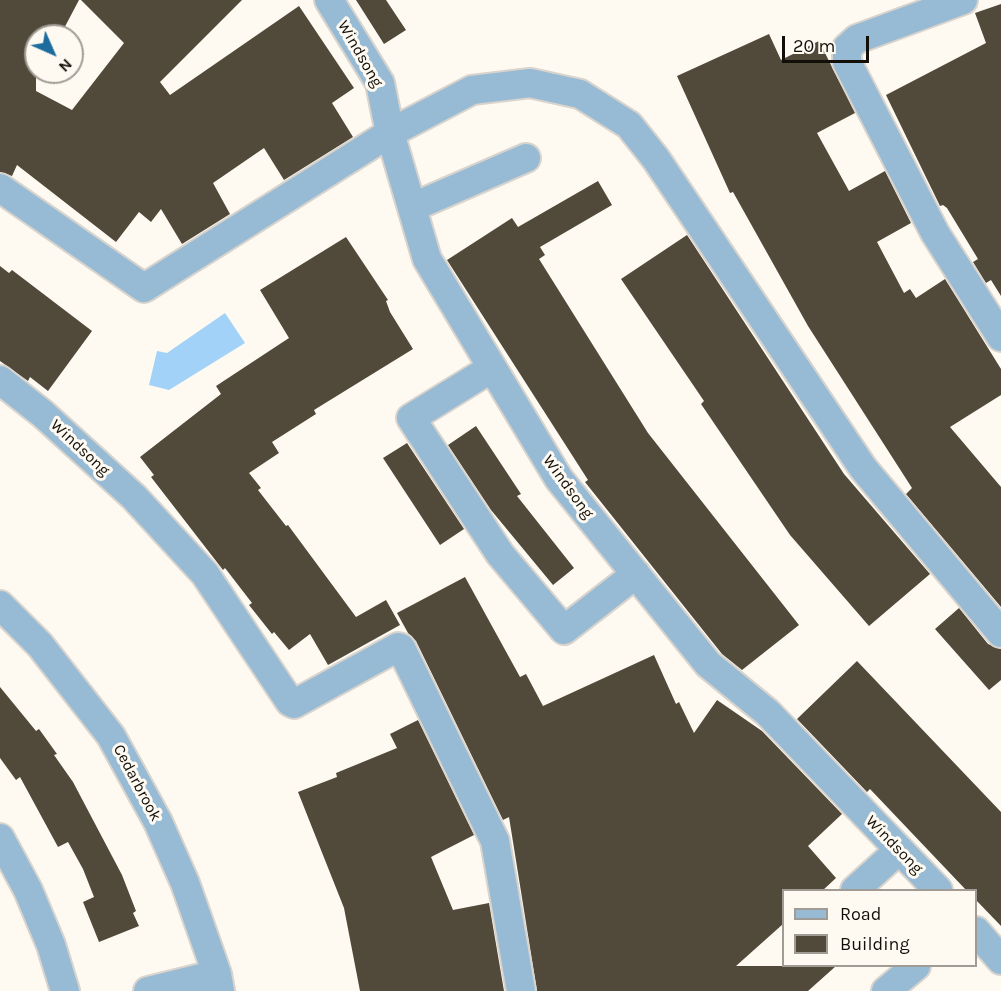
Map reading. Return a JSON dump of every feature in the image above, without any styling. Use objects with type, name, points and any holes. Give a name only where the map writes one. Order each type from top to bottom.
[{"type":"street","name":"Windsong","points":[[329,0],[380,83],[390,133],[427,259],[559,479],[708,663],[768,712],[936,889]]},
{"type":"street","points":[[963,0],[857,39],[847,48],[847,62],[935,232],[1001,337]]},
{"type":"street","points":[[0,188],[144,288],[390,133],[472,90],[530,82],[580,94],[629,125],[656,159],[863,468],[1001,633]]},
{"type":"street","points":[[412,207],[526,158]]},
{"type":"street","points":[[492,368],[411,418],[500,554],[564,630],[636,574]]},
{"type":"street","name":"Windsong","points":[[0,381],[43,414],[134,497],[205,574],[290,702],[294,704],[398,647],[401,648],[495,841],[521,991]]},
{"type":"street","name":"Cedarbrook","points":[[0,605],[40,645],[111,736],[158,822],[185,883],[219,982]]},
{"type":"street","points":[[0,837],[28,890],[51,945],[65,991]]},
{"type":"street","points":[[857,889],[899,850]]},
{"type":"street","points":[[977,933],[1001,960]]},
{"type":"street","points":[[886,991],[915,976]]},
{"type":"street","points":[[148,991],[219,982]]},
{"type":"water","points":[[225,313],[245,343],[169,390],[149,385],[157,351],[167,353]]},
{"type":"building","points":[[0,0],[79,0],[66,24],[24,24],[24,84],[36,84],[36,91],[72,110],[124,43],[81,0],[242,0],[160,82],[170,95],[299,6],[354,88],[332,103],[353,137],[284,180],[264,148],[213,183],[230,214],[182,244],[161,209],[151,222],[139,212],[116,242],[17,165],[12,176],[0,172]]},
{"type":"building","points":[[356,0],[386,0],[406,30],[384,44]]},
{"type":"building","points":[[1001,4],[1001,296],[991,280],[986,283],[973,262],[978,259],[947,208],[940,206],[886,95],[986,43],[975,13]]},
{"type":"building","points":[[769,34],[781,60],[819,41],[855,113],[817,133],[849,191],[885,171],[911,223],[877,242],[904,293],[910,289],[916,298],[945,279],[1001,369],[1001,395],[950,427],[1001,487],[1001,607],[906,494],[912,488],[808,326],[733,192],[730,193],[677,76]]},
{"type":"building","points":[[598,181],[612,205],[540,247],[545,255],[539,259],[648,433],[799,625],[742,670],[722,654],[585,482],[588,480],[447,260],[512,218],[518,227]]},
{"type":"building","points":[[687,235],[844,474],[930,574],[869,626],[790,535],[701,404],[704,401],[621,279]]},
{"type":"building","points":[[346,237],[388,300],[386,301],[390,312],[413,349],[314,410],[316,414],[272,442],[279,453],[249,473],[261,488],[258,490],[286,526],[288,525],[356,617],[386,600],[400,625],[328,665],[310,634],[289,650],[274,632],[272,634],[249,605],[252,603],[225,568],[223,570],[151,477],[154,475],[140,457],[221,394],[216,386],[289,338],[260,290]]},
{"type":"building","points":[[0,266],[9,273],[12,270],[92,331],[48,391],[30,377],[28,381],[0,361]]},
{"type":"building","points":[[476,426],[521,494],[517,496],[574,568],[553,585],[491,510],[448,445]]},
{"type":"building","points":[[407,443],[464,529],[440,545],[383,458]]},
{"type":"building","points":[[465,577],[520,677],[526,674],[543,706],[654,655],[676,704],[679,702],[694,733],[717,700],[762,731],[842,814],[808,846],[836,878],[824,889],[782,889],[782,925],[736,966],[835,967],[808,991],[537,991],[509,817],[503,820],[416,641],[408,633],[397,613]]},
{"type":"building","points":[[959,608],[988,644],[1001,649],[1001,680],[989,690],[935,629]]},
{"type":"building","points":[[857,661],[1001,812],[1001,926],[977,901],[977,889],[965,889],[870,789],[867,792],[797,719]]},
{"type":"building","points":[[0,687],[36,731],[39,729],[57,754],[54,755],[73,782],[122,875],[136,911],[133,913],[139,926],[99,942],[83,902],[94,897],[83,869],[68,842],[58,847],[20,777],[16,780],[0,758]]},
{"type":"building","points":[[418,720],[474,835],[431,857],[453,910],[489,903],[504,991],[360,991],[344,908],[298,792],[337,777],[336,773],[397,748],[390,734]]}]
